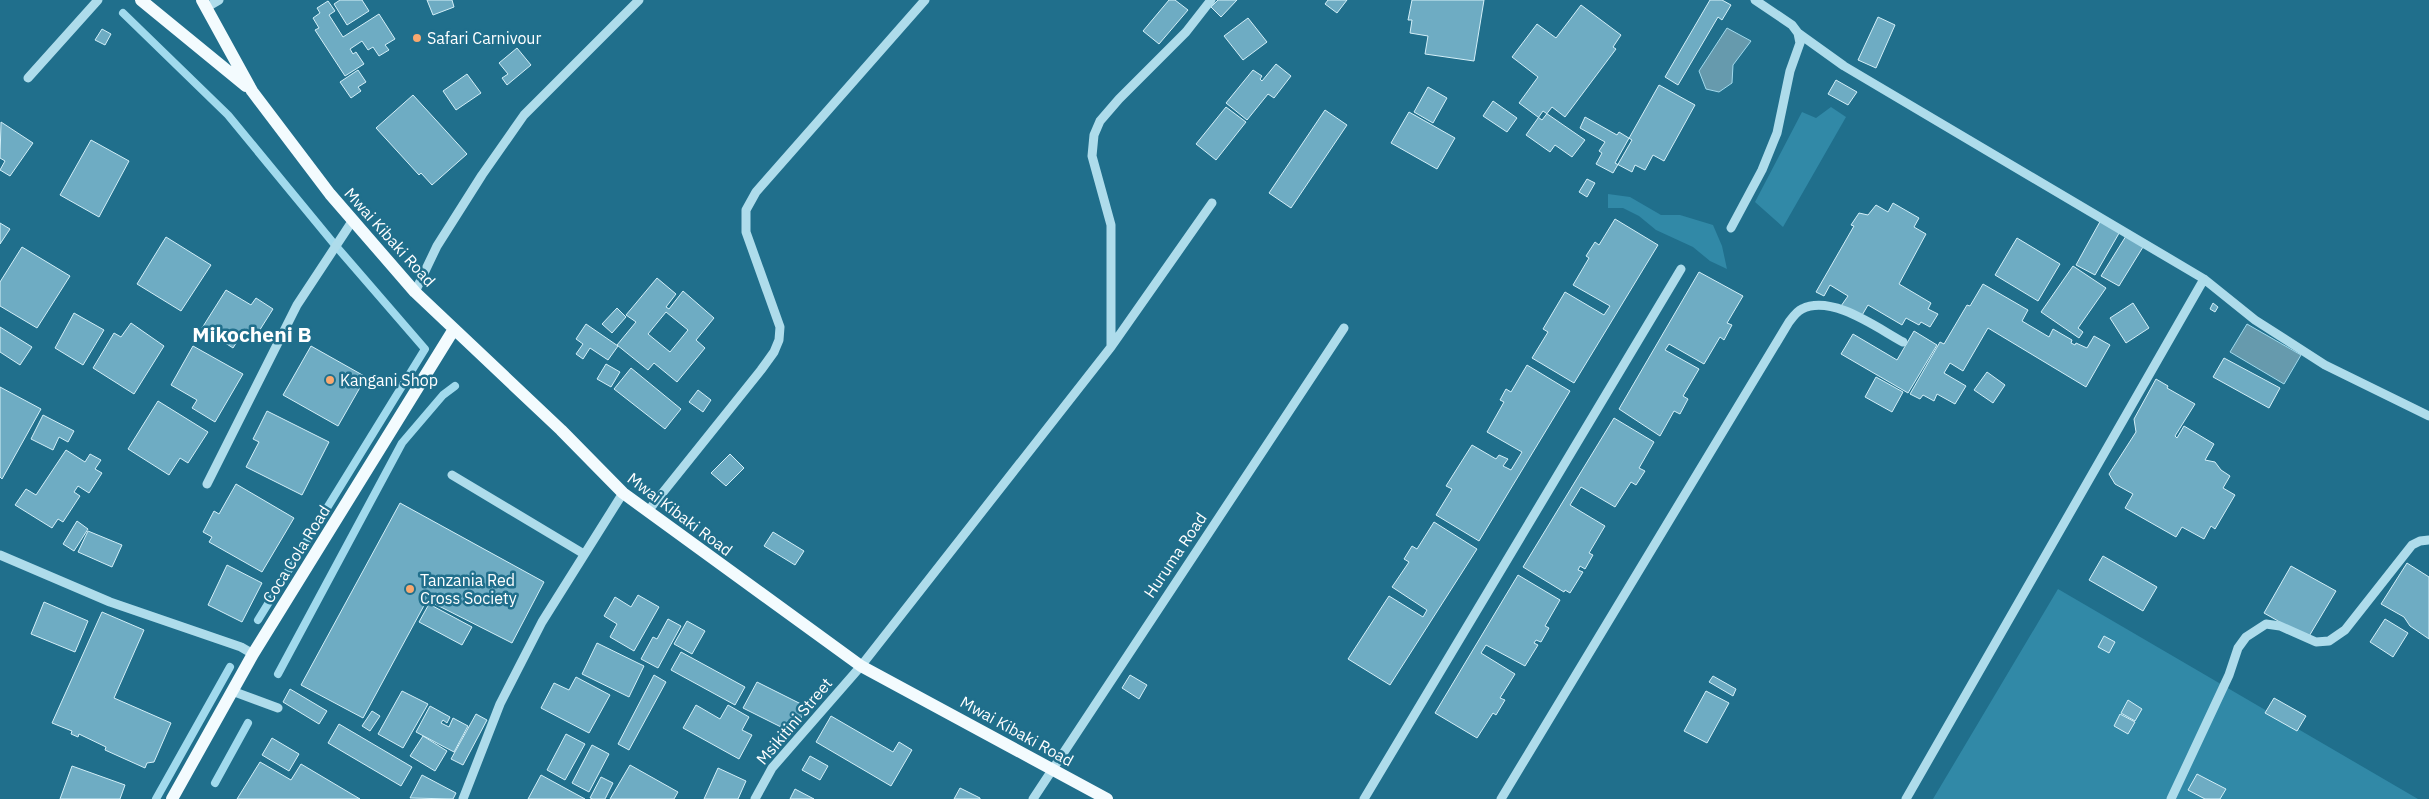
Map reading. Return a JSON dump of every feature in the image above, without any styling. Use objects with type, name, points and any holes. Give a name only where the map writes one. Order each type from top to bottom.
[{"type":"main road","name":"Mwai Kibaki Road","points":[[141,0],[252,91]]},
{"type":"main road","name":"Mwai Kibaki Road","points":[[205,3],[252,91],[290,143],[353,220],[415,292],[561,430],[623,493],[861,666],[1107,799]]},
{"type":"main road","name":"Coca Cola Road","points":[[172,799],[253,654],[454,329]]},
{"type":"street","points":[[28,78],[98,0]]},
{"type":"street","points":[[205,3],[219,0]]},
{"type":"street","points":[[415,292],[437,246],[524,114],[639,0]]},
{"type":"street","points":[[648,511],[761,370],[779,340],[780,327],[746,232],[746,210],[756,192],[925,0]]},
{"type":"street","points":[[1111,347],[1110,225],[1092,156],[1094,135],[1100,121],[1119,99],[1186,32],[1211,0]]},
{"type":"street","points":[[1756,0],[1792,25],[1798,33],[1844,66],[2204,279],[2255,320],[2325,365],[2429,416]]},
{"type":"street","points":[[1731,228],[1762,170],[1777,133],[1790,71],[1800,43],[1798,33]]},
{"type":"street","name":"Msikitini Street","points":[[755,799],[772,768],[861,666],[1111,347],[1212,203]]},
{"type":"street","points":[[207,484],[297,305],[353,220]]},
{"type":"street","points":[[1364,799],[1681,269]]},
{"type":"street","points":[[1906,799],[2204,279]]},
{"type":"street","points":[[1501,799],[1788,322],[1801,309],[1819,305],[1841,308],[1903,342]]},
{"type":"street","name":"Huruma Road","points":[[1033,799],[1051,768],[1344,328]]},
{"type":"street","points":[[452,475],[584,554]]},
{"type":"street","points":[[463,799],[500,704],[542,622],[623,493]]},
{"type":"street","points":[[2172,799],[2229,675],[2238,648],[2246,637],[2266,624],[2280,626],[2316,642],[2328,641],[2345,630],[2412,545],[2420,541],[2429,540]]},
{"type":"street","points":[[0,555],[110,602],[241,647],[253,654]]},
{"type":"street","points":[[232,691],[278,708]]},
{"type":"shaded area","points":[[1727,28],[1751,41],[1733,65],[1732,83],[1719,92],[1706,89],[1699,71]]},
{"type":"shaded area","points":[[1831,107],[1846,117],[1783,227],[1755,202],[1802,112],[1816,118]]},
{"type":"shaded area","points":[[1608,194],[1630,197],[1661,215],[1680,215],[1713,225],[1722,246],[1727,269],[1710,261],[1693,247],[1656,230],[1639,216],[1623,208],[1608,208]]},
{"type":"shaded area","points":[[2247,324],[2301,355],[2284,384],[2230,352]]},
{"type":"shaded area","points":[[2058,589],[2418,799],[1933,799]]},
{"type":"building","points":[[340,0],[362,0],[369,11],[347,25],[334,4]]},
{"type":"building","points":[[427,0],[452,0],[454,7],[433,15]]},
{"type":"building","points":[[1169,0],[1175,0],[1188,10],[1159,44],[1143,31]]},
{"type":"building","points":[[1218,0],[1237,0],[1221,17],[1211,7]]},
{"type":"building","points":[[1328,0],[1347,0],[1337,13],[1325,4]]},
{"type":"building","points":[[1412,0],[1484,0],[1474,61],[1425,54],[1428,36],[1410,33],[1412,20],[1408,20]]},
{"type":"building","points":[[1710,0],[1722,0],[1731,5],[1722,20],[1718,17],[1678,85],[1665,77]]},
{"type":"building","points":[[328,1],[335,11],[329,15],[343,37],[379,14],[395,39],[385,45],[389,50],[379,56],[373,47],[368,50],[362,41],[350,49],[353,54],[356,52],[364,64],[345,76],[315,30],[319,28],[313,18],[320,13],[317,8]]},
{"type":"building","points":[[1581,5],[1621,35],[1613,47],[1616,49],[1565,117],[1552,107],[1542,120],[1519,103],[1538,77],[1512,57],[1537,24],[1556,38]]},
{"type":"building","points":[[1878,17],[1895,25],[1876,68],[1858,60]]},
{"type":"building","points":[[1248,18],[1267,42],[1243,60],[1224,36]]},
{"type":"building","points":[[102,29],[111,34],[105,45],[95,40]]},
{"type":"building","points":[[517,48],[531,65],[507,85],[502,78],[508,74],[499,63]]},
{"type":"building","points":[[1276,64],[1291,76],[1274,98],[1268,94],[1247,120],[1226,103],[1253,70],[1262,76],[1260,79],[1262,81]]},
{"type":"building","points":[[358,70],[366,82],[358,87],[361,91],[351,98],[340,82]]},
{"type":"building","points":[[467,74],[481,93],[456,110],[443,91]]},
{"type":"building","points":[[1836,80],[1857,92],[1848,105],[1828,94]]},
{"type":"building","points":[[1659,85],[1695,105],[1664,161],[1653,155],[1645,170],[1635,165],[1632,172],[1615,163]]},
{"type":"building","points":[[1428,87],[1447,98],[1433,123],[1414,112]]},
{"type":"building","points":[[413,95],[467,154],[432,185],[421,173],[419,175],[376,128]]},
{"type":"building","points":[[1493,101],[1517,118],[1507,132],[1483,116]]},
{"type":"building","points":[[1226,107],[1246,122],[1216,160],[1196,144]]},
{"type":"building","points":[[1325,110],[1347,125],[1291,208],[1269,193]]},
{"type":"building","points":[[1543,111],[1585,140],[1572,157],[1555,145],[1550,152],[1526,135]]},
{"type":"building","points":[[1409,112],[1455,138],[1437,169],[1391,143]]},
{"type":"building","points":[[1585,117],[1617,135],[1619,132],[1632,140],[1613,173],[1596,164],[1602,153],[1599,151],[1605,142],[1580,128]]},
{"type":"building","points":[[1,122],[33,143],[10,176],[0,170],[5,161],[0,158]]},
{"type":"building","points":[[91,140],[129,161],[99,217],[60,195]]},
{"type":"building","points":[[1587,179],[1595,183],[1587,197],[1579,192]]},
{"type":"building","points":[[1893,203],[1919,218],[1914,227],[1926,234],[1899,284],[1931,303],[1928,309],[1938,314],[1930,327],[1921,322],[1919,325],[1906,318],[1902,325],[1868,305],[1861,317],[1841,306],[1848,296],[1830,285],[1824,296],[1816,292],[1854,226],[1851,225],[1859,213],[1868,215],[1876,205],[1888,212]]},
{"type":"building","points":[[2102,218],[2122,228],[2095,275],[2076,265]]},
{"type":"building","points":[[1615,219],[1658,245],[1574,383],[1532,358],[1548,332],[1543,329],[1565,292],[1604,315],[1610,306],[1573,285],[1589,258],[1586,256],[1595,242],[1599,245]]},
{"type":"building","points":[[0,223],[10,229],[0,244]]},
{"type":"building","points":[[2126,236],[2143,247],[2119,286],[2101,276]]},
{"type":"building","points":[[166,237],[211,265],[181,311],[137,284]]},
{"type":"building","points":[[2017,238],[2060,264],[2038,301],[1995,275]]},
{"type":"building","points":[[22,247],[70,276],[37,328],[0,306],[0,282]]},
{"type":"building","points":[[2073,266],[2106,288],[2078,328],[2083,332],[2079,338],[2041,312]]},
{"type":"building","points":[[1699,272],[1743,296],[1727,323],[1732,325],[1724,340],[1720,337],[1704,364],[1669,344],[1665,350],[1699,369],[1683,396],[1688,399],[1680,414],[1674,411],[1660,436],[1619,409]]},
{"type":"building","points":[[657,278],[676,294],[666,307],[669,309],[683,291],[714,318],[696,340],[705,348],[677,382],[654,363],[648,370],[617,345],[636,322],[626,315]],"holes":[[[666,312],[688,330],[670,352],[648,334]]]},
{"type":"building","points":[[1983,284],[2028,310],[2022,321],[2049,337],[2053,329],[2072,340],[2071,343],[2075,345],[2076,343],[2087,348],[2094,336],[2110,345],[2086,387],[1988,328],[1963,371],[1950,363],[1944,373],[1966,386],[1955,404],[1937,394],[1934,401],[1923,395],[1920,399],[1910,394],[1940,342],[1944,344],[1967,305],[1970,306]]},
{"type":"building","points":[[226,290],[251,305],[256,298],[273,309],[256,336],[245,329],[233,348],[202,328]]},
{"type":"building","points":[[2133,303],[2149,328],[2126,343],[2110,318]]},
{"type":"building","points":[[2213,303],[2218,307],[2215,312],[2210,309]]},
{"type":"building","points":[[617,308],[626,317],[612,333],[602,324]]},
{"type":"building","points":[[74,313],[104,330],[83,365],[55,348]]},
{"type":"building","points":[[131,323],[164,346],[134,394],[93,368],[114,333],[121,337]]},
{"type":"building","points":[[586,324],[618,346],[608,360],[590,348],[583,359],[576,354],[583,344],[576,339]]},
{"type":"building","points":[[0,327],[32,347],[20,365],[0,352]]},
{"type":"building","points":[[1914,331],[1937,345],[1908,393],[1841,354],[1853,334],[1897,360]]},
{"type":"building","points":[[193,346],[243,374],[215,422],[192,408],[197,400],[171,385]]},
{"type":"building","points":[[311,346],[366,377],[338,426],[283,395]]},
{"type":"building","points":[[2224,358],[2280,388],[2269,408],[2213,377]]},
{"type":"building","points":[[606,364],[620,372],[611,387],[597,379]]},
{"type":"building","points":[[1527,365],[1570,391],[1479,541],[1436,515],[1452,489],[1446,486],[1472,445],[1496,459],[1499,455],[1508,459],[1503,466],[1511,470],[1522,452],[1487,432],[1504,402],[1500,400],[1506,389],[1511,392]]},
{"type":"building","points":[[631,368],[681,409],[665,429],[614,389]]},
{"type":"building","points":[[1987,372],[2005,385],[1993,403],[1974,390]]},
{"type":"building","points":[[1876,377],[1903,392],[1892,412],[1865,397]]},
{"type":"building","points":[[2156,379],[2168,386],[2167,388],[2195,404],[2175,436],[2177,438],[2184,426],[2214,444],[2205,460],[2215,462],[2221,470],[2230,476],[2223,488],[2235,495],[2215,529],[2211,526],[2204,539],[2182,527],[2176,537],[2125,508],[2133,494],[2115,484],[2109,474],[2136,432],[2134,419]]},
{"type":"building","points":[[0,387],[41,409],[2,479],[0,477]]},
{"type":"building","points":[[698,390],[711,400],[703,412],[689,402]]},
{"type":"building","points":[[158,401],[208,432],[188,463],[180,458],[169,475],[128,449]]},
{"type":"building","points":[[267,411],[329,442],[302,495],[246,467],[259,442],[253,439]]},
{"type":"building","points":[[43,415],[74,431],[68,442],[59,437],[53,450],[31,439]]},
{"type":"building","points":[[1614,418],[1654,442],[1639,468],[1645,471],[1636,485],[1631,482],[1615,507],[1581,487],[1570,505],[1605,526],[1589,553],[1593,555],[1585,569],[1580,566],[1578,570],[1583,572],[1570,593],[1565,590],[1564,592],[1523,567]]},
{"type":"building","points":[[66,450],[85,462],[90,454],[101,460],[95,469],[102,473],[89,493],[78,486],[74,492],[80,496],[63,522],[58,519],[52,528],[15,505],[26,489],[36,495]]},
{"type":"building","points":[[730,454],[744,468],[726,486],[711,473]]},
{"type":"building","points":[[236,484],[294,518],[262,572],[209,542],[212,537],[203,532],[214,511],[219,514]]},
{"type":"building","points":[[400,503],[544,582],[512,643],[427,600],[363,718],[301,685]]},
{"type":"building","points":[[77,521],[88,529],[74,551],[63,544]]},
{"type":"building","points":[[1434,522],[1477,549],[1390,685],[1348,659],[1389,596],[1423,617],[1427,610],[1392,587],[1409,562],[1404,559],[1412,546],[1417,549]]},
{"type":"building","points":[[88,531],[122,545],[112,567],[78,552]]},
{"type":"building","points":[[773,532],[804,551],[795,565],[764,546]]},
{"type":"building","points":[[2103,556],[2157,587],[2143,611],[2089,580]]},
{"type":"building","points":[[2407,563],[2429,577],[2429,639],[2410,626],[2404,617],[2381,604]]},
{"type":"building","points":[[227,565],[262,583],[242,622],[208,605]]},
{"type":"building","points":[[2291,566],[2336,591],[2308,638],[2264,613]]},
{"type":"building","points":[[1518,575],[1560,600],[1545,626],[1549,628],[1541,642],[1536,640],[1534,643],[1538,645],[1525,666],[1486,645],[1481,653],[1515,674],[1500,698],[1505,700],[1496,715],[1493,713],[1477,738],[1435,713]]},
{"type":"building","points":[[638,595],[659,607],[634,651],[610,637],[617,624],[604,616],[615,597],[631,607]]},
{"type":"building","points":[[44,602],[88,621],[75,652],[31,634]]},
{"type":"building","points":[[429,604],[472,627],[462,645],[419,622]]},
{"type":"building","points":[[102,612],[144,630],[114,698],[171,723],[154,762],[147,763],[145,768],[105,750],[106,747],[79,734],[78,737],[71,734],[72,731],[52,723]]},
{"type":"building","points":[[668,619],[681,626],[658,668],[641,659],[653,637],[657,639]]},
{"type":"building","points":[[2385,619],[2408,633],[2393,657],[2370,642]]},
{"type":"building","points":[[687,621],[705,631],[692,654],[674,644]]},
{"type":"building","points":[[2104,636],[2115,642],[2109,653],[2098,647]]},
{"type":"building","points":[[597,643],[644,666],[629,697],[582,674]]},
{"type":"building","points":[[681,652],[745,687],[735,705],[671,670]]},
{"type":"building","points":[[654,675],[666,682],[629,750],[618,744]]},
{"type":"building","points":[[1130,675],[1147,685],[1139,699],[1122,688]]},
{"type":"building","points":[[1713,676],[1736,689],[1733,696],[1709,682]]},
{"type":"building","points":[[576,677],[610,695],[589,733],[541,708],[554,683],[569,690]]},
{"type":"building","points":[[757,682],[807,707],[793,733],[743,708]]},
{"type":"building","points":[[290,689],[327,711],[319,724],[283,702]]},
{"type":"building","points":[[402,691],[428,704],[403,748],[378,734]]},
{"type":"building","points":[[1706,691],[1729,703],[1707,743],[1684,731]]},
{"type":"building","points":[[2274,698],[2306,716],[2297,731],[2265,713]]},
{"type":"building","points":[[2128,700],[2142,709],[2135,721],[2121,713]]},
{"type":"building","points":[[696,705],[720,719],[728,705],[749,717],[742,730],[752,735],[739,759],[683,728]]},
{"type":"building","points":[[430,706],[450,717],[447,723],[443,720],[441,723],[449,727],[453,718],[468,726],[454,752],[416,732]]},
{"type":"building","points":[[372,711],[380,716],[370,731],[362,726]]},
{"type":"building","points":[[476,714],[487,720],[463,765],[451,759]]},
{"type":"building","points":[[2120,714],[2135,722],[2128,734],[2114,726]]},
{"type":"building","points":[[831,716],[893,752],[899,742],[912,750],[891,786],[816,742]]},
{"type":"building","points":[[339,724],[412,767],[401,786],[328,743]]},
{"type":"building","points":[[566,734],[585,744],[565,780],[547,770]]},
{"type":"building","points":[[423,736],[447,751],[435,771],[410,756]]},
{"type":"building","points":[[272,738],[299,754],[289,771],[262,755]]},
{"type":"building","points":[[592,745],[609,754],[589,792],[572,783]]},
{"type":"building","points":[[810,756],[828,766],[820,780],[802,770]]},
{"type":"building","points":[[260,762],[291,780],[301,764],[360,799],[237,799]]},
{"type":"building","points":[[630,765],[678,792],[674,799],[610,799]]},
{"type":"building","points":[[72,766],[125,785],[120,799],[60,799]]},
{"type":"building","points":[[718,768],[746,781],[738,799],[704,799]]},
{"type":"building","points":[[2197,774],[2226,789],[2220,799],[2205,799],[2188,790]]},
{"type":"building","points":[[422,775],[456,793],[453,799],[410,798]]},
{"type":"building","points":[[541,775],[585,799],[528,799]]},
{"type":"building","points":[[601,777],[613,783],[605,799],[590,798]]},
{"type":"building","points":[[960,788],[980,798],[980,799],[954,799]]},
{"type":"building","points":[[795,789],[814,799],[790,799]]},
{"type":"waterway","points":[[123,13],[228,115],[335,245],[425,349],[258,620]]},
{"type":"waterway","points":[[278,674],[402,443],[443,395],[455,386]]},
{"type":"waterway","points":[[156,799],[230,667]]},
{"type":"waterway","points":[[215,783],[248,723]]},
{"type":"place","name":"Safari Carnivour","points":[[417,38]]},
{"type":"place","name":"Kangani Shop","points":[[330,380]]},
{"type":"place","name":"Tanzania Red Cross Society","points":[[410,589]]},
{"type":"district","name":"Mikocheni B","points":[[252,335]]}]
